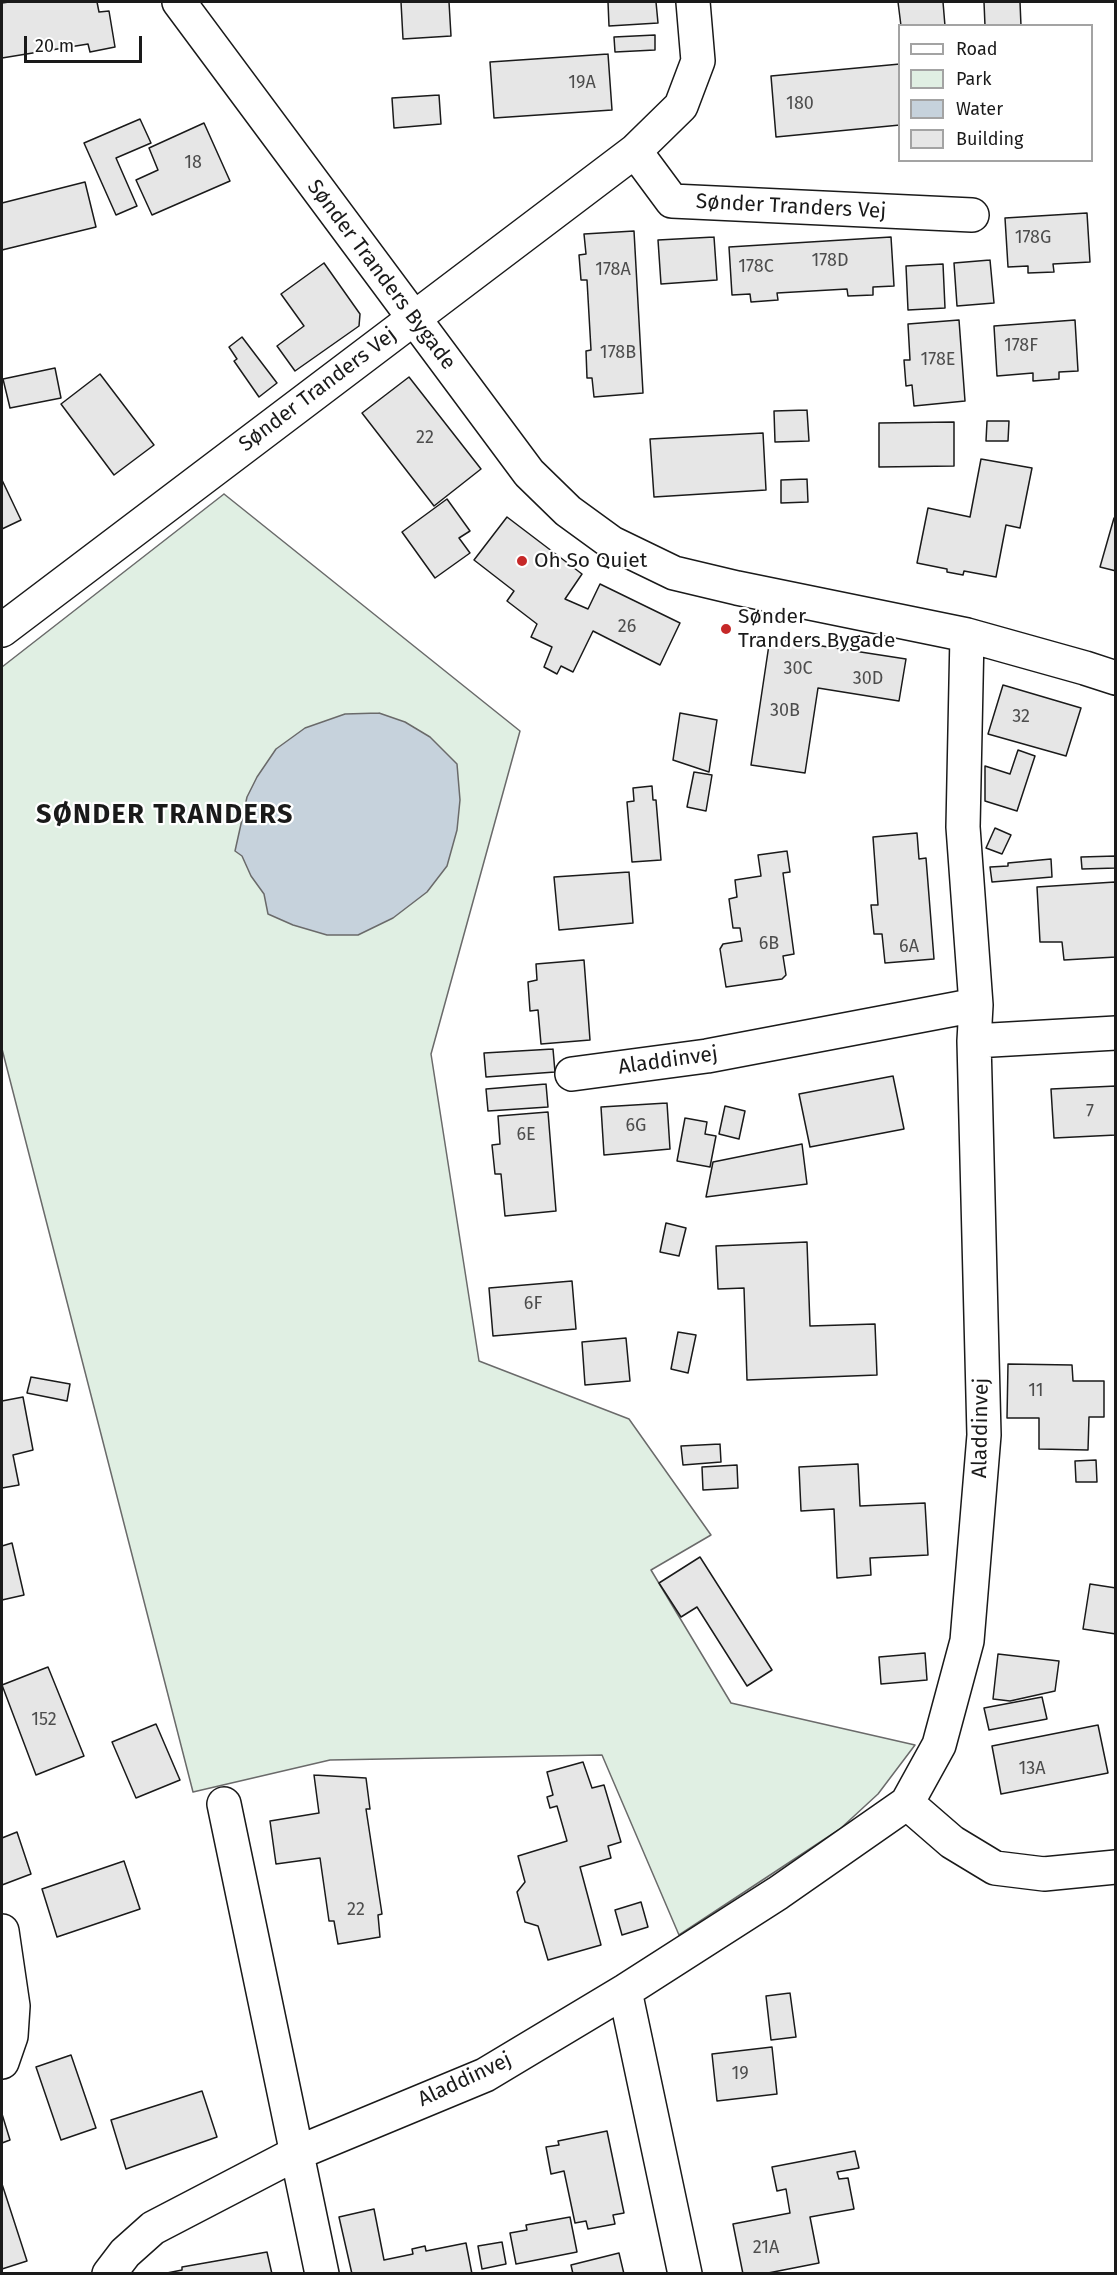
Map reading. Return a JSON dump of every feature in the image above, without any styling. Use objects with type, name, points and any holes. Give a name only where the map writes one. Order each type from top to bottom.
[{"type":"street","name":"Sønder Tranders Bygade","points":[[179,2],[529,473],[568,511],[612,543],[674,573],[967,635],[1116,678]]},
{"type":"street","name":"Sønder Tranders Vej","points":[[2,630],[635,151],[681,106],[698,61],[693,2]]},
{"type":"street","name":"Sønder Tranders Vej","points":[[635,151],[672,201],[972,215]]},
{"type":"street","name":"Aladdinvej","points":[[109,2274],[125,2253],[153,2228],[297,2152],[486,2075],[625,1991],[778,1893],[907,1803],[939,1745],[968,1641],[984,1435],[974,1041],[976,1005],[963,827],[967,635]]},
{"type":"street","name":"Aladdinvej","points":[[572,1074],[707,1056],[976,1005]]},
{"type":"street","points":[[974,1041],[1116,1034]]},
{"type":"street","points":[[907,1803],[952,1842],[995,1868],[1044,1874],[1116,1867]]},
{"type":"street","points":[[225,1804],[322,2274]]},
{"type":"street","points":[[2,1931],[13,2006],[11,2036],[2,2062]]},
{"type":"street","points":[[625,1991],[685,2274]]},
{"type":"green space","points":[[224,494],[520,731],[431,1054],[479,1361],[629,1419],[711,1535],[651,1570],[731,1703],[915,1745],[878,1794],[840,1829],[679,1935],[602,1755],[330,1760],[193,1792],[2,1049],[2,667]]},
{"type":"water","points":[[379,713],[405,722],[430,737],[457,764],[460,800],[457,830],[447,866],[427,892],[393,918],[358,935],[327,935],[293,925],[268,914],[264,894],[251,876],[242,856],[235,851],[247,797],[257,777],[276,749],[305,728],[345,714]]},
{"type":"building","points":[[97,2],[99,12],[109,11],[115,47],[90,52],[88,44],[2,58],[2,3]]},
{"type":"building","points":[[401,2],[449,2],[451,36],[403,39]]},
{"type":"building","points":[[608,2],[656,2],[658,23],[609,26]]},
{"type":"building","points":[[898,2],[943,2],[945,24],[901,24]]},
{"type":"building","points":[[984,2],[1020,2],[1021,24],[985,24]]},
{"type":"building","points":[[655,35],[655,50],[615,52],[614,37]]},
{"type":"building","points":[[608,54],[612,110],[494,118],[490,62]]},
{"type":"building","points":[[898,64],[898,125],[776,137],[771,76]]},
{"type":"building","points":[[439,95],[441,124],[394,128],[392,98]]},
{"type":"building","points":[[140,119],[151,143],[116,158],[137,206],[116,215],[84,143]]},
{"type":"building","points":[[204,123],[230,181],[152,215],[136,180],[158,170],[149,148]]},
{"type":"building","points":[[85,182],[96,227],[2,250],[2,203]]},
{"type":"building","points":[[1087,213],[1090,262],[1053,264],[1054,272],[1028,273],[1028,266],[1008,267],[1005,218]]},
{"type":"building","points":[[634,231],[643,393],[594,397],[592,378],[587,378],[586,351],[591,350],[587,280],[581,280],[579,255],[586,254],[584,234]]},
{"type":"building","points":[[714,237],[717,280],[661,284],[658,240]]},
{"type":"building","points":[[891,237],[894,286],[873,287],[873,295],[848,296],[847,289],[777,293],[778,300],[751,302],[750,294],[732,295],[729,247]]},
{"type":"building","points":[[990,260],[994,303],[957,306],[954,263]]},
{"type":"building","points":[[324,263],[360,314],[359,326],[295,371],[277,346],[304,326],[281,294]]},
{"type":"building","points":[[943,264],[945,308],[908,310],[906,266]]},
{"type":"building","points":[[959,320],[965,401],[914,406],[912,385],[906,386],[904,360],[910,360],[908,324]]},
{"type":"building","points":[[1075,320],[1078,371],[1059,372],[1059,379],[1033,381],[1033,373],[997,376],[994,326]]},
{"type":"building","points":[[242,337],[277,383],[259,397],[234,361],[237,359],[229,347]]},
{"type":"building","points":[[55,368],[61,398],[10,408],[3,379]]},
{"type":"building","points":[[100,374],[154,445],[114,475],[61,404]]},
{"type":"building","points":[[409,377],[481,469],[434,506],[362,413]]},
{"type":"building","points":[[807,410],[809,441],[775,442],[774,411]]},
{"type":"building","points":[[987,421],[1009,421],[1008,441],[986,441]]},
{"type":"building","points":[[954,422],[954,466],[879,467],[879,423]]},
{"type":"building","points":[[763,433],[766,490],[654,497],[650,439]]},
{"type":"building","points":[[981,459],[1032,468],[1020,528],[1006,525],[996,577],[964,571],[963,575],[917,563],[928,508],[970,517]]},
{"type":"building","points":[[807,479],[808,502],[781,503],[781,480]]},
{"type":"building","points":[[2,480],[21,520],[2,529]]},
{"type":"building","points":[[447,499],[470,531],[459,538],[470,553],[435,578],[402,532]]},
{"type":"building","points":[[507,517],[582,574],[565,599],[588,609],[600,584],[680,623],[660,665],[593,631],[573,672],[561,666],[557,674],[544,667],[552,647],[531,637],[537,624],[507,601],[514,591],[474,560]]},
{"type":"building","points":[[1114,518],[1116,519],[1116,571],[1100,567]]},
{"type":"building","points":[[770,638],[906,659],[899,701],[818,688],[805,773],[751,765]]},
{"type":"building","points":[[1003,685],[1081,708],[1066,756],[988,734]]},
{"type":"building","points":[[680,713],[717,720],[709,772],[673,760]]},
{"type":"building","points":[[1018,750],[1035,756],[1017,811],[985,801],[985,766],[1010,774]]},
{"type":"building","points":[[694,772],[712,775],[706,811],[687,807]]},
{"type":"building","points":[[652,786],[653,800],[656,800],[661,860],[632,862],[627,802],[634,801],[633,788]]},
{"type":"building","points":[[995,828],[1011,835],[1002,854],[986,848]]},
{"type":"building","points":[[917,833],[919,859],[926,858],[934,959],[885,963],[882,934],[874,934],[871,905],[878,905],[873,837]]},
{"type":"building","points":[[787,851],[790,872],[783,873],[794,954],[783,956],[786,975],[782,979],[726,987],[720,949],[723,944],[742,941],[740,928],[733,928],[729,899],[737,897],[735,880],[761,876],[758,855]]},
{"type":"building","points":[[1116,856],[1116,868],[1082,869],[1081,857]]},
{"type":"building","points":[[1051,859],[1052,877],[992,882],[990,867]]},
{"type":"building","points":[[629,872],[633,923],[559,930],[554,877]]},
{"type":"building","points":[[1115,882],[1116,957],[1064,960],[1062,942],[1040,942],[1037,887]]},
{"type":"building","points":[[584,960],[590,1040],[541,1044],[538,1010],[530,1011],[528,982],[537,980],[536,964]]},
{"type":"building","points":[[553,1049],[555,1072],[486,1077],[484,1053]]},
{"type":"building","points":[[893,1076],[904,1129],[810,1147],[799,1094]]},
{"type":"building","points":[[546,1084],[548,1107],[488,1111],[486,1089]]},
{"type":"building","points":[[1116,1086],[1116,1135],[1054,1138],[1051,1089]]},
{"type":"building","points":[[667,1103],[670,1149],[604,1155],[601,1107]]},
{"type":"building","points":[[725,1106],[745,1111],[739,1139],[719,1134]]},
{"type":"building","points":[[548,1112],[556,1211],[505,1216],[501,1174],[495,1174],[492,1145],[500,1144],[498,1116]]},
{"type":"building","points":[[685,1118],[707,1122],[705,1134],[716,1136],[710,1167],[677,1161]]},
{"type":"building","points":[[802,1144],[807,1184],[706,1197],[713,1162]]},
{"type":"building","points":[[666,1223],[686,1228],[679,1256],[660,1252]]},
{"type":"building","points":[[807,1242],[810,1326],[875,1324],[877,1375],[747,1380],[744,1288],[718,1289],[716,1246]]},
{"type":"building","points":[[572,1281],[576,1329],[493,1336],[489,1288]]},
{"type":"building","points":[[678,1332],[696,1335],[688,1373],[671,1369]]},
{"type":"building","points":[[626,1338],[630,1381],[585,1385],[582,1342]]},
{"type":"building","points":[[1008,1364],[1072,1365],[1073,1381],[1104,1381],[1104,1417],[1089,1417],[1088,1450],[1039,1449],[1039,1418],[1007,1418]]},
{"type":"building","points":[[31,1377],[70,1384],[67,1401],[27,1393]]},
{"type":"building","points":[[23,1397],[33,1450],[13,1455],[19,1485],[2,1488],[2,1401]]},
{"type":"building","points":[[720,1444],[721,1462],[683,1465],[681,1446]]},
{"type":"building","points":[[1096,1460],[1097,1482],[1076,1482],[1075,1461]]},
{"type":"building","points":[[858,1464],[860,1506],[925,1503],[928,1555],[870,1558],[871,1575],[837,1578],[834,1509],[801,1511],[799,1467]]},
{"type":"building","points":[[737,1465],[738,1488],[703,1490],[702,1467]]},
{"type":"building","points":[[12,1543],[24,1595],[2,1600],[2,1546]]},
{"type":"building","points":[[700,1557],[772,1670],[747,1686],[697,1607],[681,1617],[659,1583]]},
{"type":"building","points":[[1090,1584],[1116,1588],[1116,1634],[1083,1629]]},
{"type":"building","points":[[925,1653],[927,1680],[881,1684],[879,1657]]},
{"type":"building","points":[[998,1654],[1059,1661],[1055,1691],[1010,1701],[993,1699]]},
{"type":"building","points":[[48,1667],[84,1756],[36,1775],[2,1685]]},
{"type":"building","points":[[1042,1697],[1047,1719],[989,1730],[984,1708]]},
{"type":"building","points":[[156,1724],[180,1780],[136,1798],[112,1742]]},
{"type":"building","points":[[1098,1725],[1108,1773],[1001,1794],[992,1746]]},
{"type":"building","points":[[583,1762],[592,1788],[604,1785],[621,1842],[608,1846],[611,1858],[580,1867],[601,1945],[548,1960],[538,1926],[525,1922],[517,1892],[525,1882],[518,1856],[567,1841],[557,1806],[550,1808],[547,1797],[553,1795],[547,1772]]},
{"type":"building","points":[[314,1775],[366,1778],[370,1809],[366,1809],[382,1914],[378,1915],[380,1937],[338,1944],[334,1921],[329,1921],[320,1858],[276,1864],[270,1821],[319,1813]]},
{"type":"building","points":[[17,1832],[31,1874],[2,1885],[2,1838]]},
{"type":"building","points":[[124,1861],[140,1909],[57,1937],[42,1889]]},
{"type":"building","points":[[641,1902],[648,1927],[622,1935],[615,1910]]},
{"type":"building","points":[[790,1993],[796,2037],[771,2040],[766,1996]]},
{"type":"building","points":[[772,2047],[777,2094],[717,2101],[712,2054]]},
{"type":"building","points":[[71,2055],[96,2128],[61,2140],[36,2067]]},
{"type":"building","points":[[202,2091],[217,2137],[126,2169],[111,2120]]},
{"type":"building","points":[[2,2114],[10,2140],[2,2143]]},
{"type":"building","points":[[607,2131],[624,2213],[613,2215],[615,2224],[588,2229],[586,2221],[575,2223],[564,2171],[551,2174],[546,2147],[559,2145],[558,2141]]},
{"type":"building","points":[[855,2151],[859,2168],[837,2172],[839,2179],[848,2178],[854,2209],[810,2217],[819,2263],[763,2274],[743,2274],[733,2224],[790,2213],[786,2189],[777,2191],[772,2167]]},
{"type":"building","points":[[2,2184],[27,2261],[2,2269]]},
{"type":"building","points":[[374,2209],[384,2260],[413,2254],[412,2249],[425,2246],[426,2251],[466,2243],[472,2274],[352,2274],[339,2217]]},
{"type":"building","points":[[570,2217],[577,2252],[516,2264],[510,2233],[527,2230],[526,2225]]},
{"type":"building","points":[[502,2242],[506,2264],[482,2269],[478,2246]]},
{"type":"building","points":[[267,2252],[272,2274],[162,2274],[182,2270],[182,2267]]},
{"type":"building","points":[[619,2253],[624,2274],[573,2274],[571,2265]]},
{"type":"place","name":"Oh So Quiet","points":[[522,561]]},
{"type":"place","name":"Sønder Tranders Bygade","points":[[726,629]]},
{"type":"district","name":"SØNDER TRANDERS","points":[[165,815]]}]
